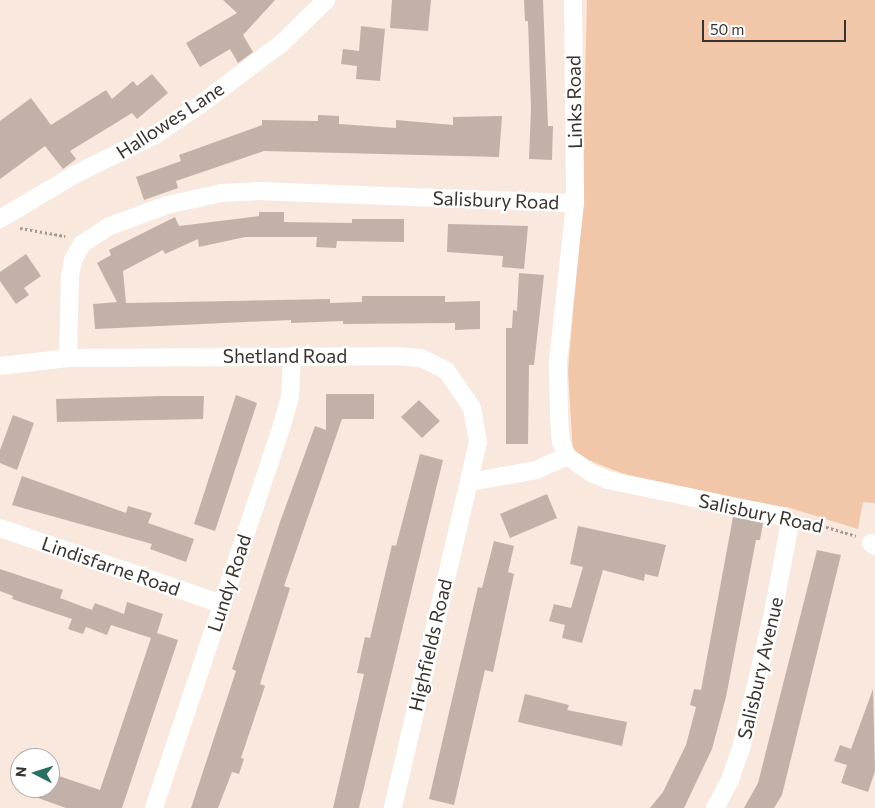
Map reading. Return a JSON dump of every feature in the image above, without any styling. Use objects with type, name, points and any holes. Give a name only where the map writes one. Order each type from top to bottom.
[{"type":"street","name":"Hallowes Lane","points":[[7,223],[59,183],[155,135],[201,104],[282,43],[326,0]]},
{"type":"street","name":"Links Road","points":[[573,0],[575,203]]},
{"type":"street","name":"Salisbury Road","points":[[82,244],[110,226],[167,205],[222,193],[575,203],[558,363],[558,416],[561,442],[567,456],[591,473],[608,480],[780,516],[790,523]]},
{"type":"street","points":[[68,358],[70,277],[73,260],[82,244]]},
{"type":"street","name":"Shetland Road","points":[[0,366],[68,358],[292,356],[421,358],[446,370],[460,387],[476,422],[478,442],[470,482]]},
{"type":"street","name":"Lundy Road","points":[[154,808],[290,396],[292,356]]},
{"type":"street","points":[[470,482],[536,470],[567,456]]},
{"type":"street","name":"Highfields Road","points":[[393,808],[470,482]]},
{"type":"street","name":"Salisbury Avenue","points":[[715,808],[730,780],[744,738],[771,623],[790,523]]},
{"type":"street","name":"Lindisfarne Road","points":[[0,528],[222,604]]},
{"type":"path","points":[[7,223],[75,238],[82,244]]},
{"type":"path","name":"Salisbury Road","points":[[790,523],[803,520],[873,545]]},
{"type":"shaded area","points":[[587,0],[875,0],[875,503],[863,502],[858,529],[790,508],[644,482],[573,454],[568,371],[582,210]]},
{"type":"building","points":[[223,0],[275,0],[243,35],[253,52],[238,63],[230,49],[200,67],[186,43],[237,13]]},
{"type":"building","points":[[392,0],[431,0],[428,31],[390,28]]},
{"type":"building","points":[[524,0],[543,0],[548,126],[553,126],[552,160],[529,159],[531,109],[528,21],[525,21]]},
{"type":"building","points":[[361,26],[385,29],[380,81],[356,79],[357,66],[341,64],[343,49],[359,51]]},
{"type":"building","points":[[152,74],[168,93],[137,119],[132,113],[70,151],[76,159],[63,169],[45,146],[0,179],[0,121],[31,98],[51,125],[106,90],[112,99],[133,81],[137,86]]},
{"type":"building","points":[[318,115],[339,116],[339,124],[396,128],[396,120],[453,125],[453,117],[502,116],[499,157],[264,151],[176,181],[178,188],[144,200],[136,177],[181,161],[179,155],[262,125],[262,120],[318,121]]},
{"type":"building","points":[[259,212],[284,212],[284,222],[352,223],[352,219],[404,219],[404,242],[337,241],[336,248],[316,247],[317,237],[245,237],[199,247],[198,239],[165,254],[163,250],[123,271],[126,303],[330,299],[330,303],[362,302],[362,296],[445,296],[445,302],[480,301],[480,329],[455,330],[455,323],[343,324],[343,321],[291,323],[291,320],[95,329],[93,304],[117,302],[97,263],[111,255],[109,250],[175,217],[179,226],[259,216]]},
{"type":"building","points":[[448,224],[528,226],[524,269],[502,267],[503,256],[447,252]]},
{"type":"building","points":[[26,254],[41,276],[24,288],[29,295],[16,304],[0,281],[0,272]]},
{"type":"building","points":[[519,273],[544,275],[534,365],[529,365],[528,444],[506,444],[506,328],[512,328],[513,310],[517,311]]},
{"type":"building","points":[[326,394],[374,394],[374,419],[342,419],[284,586],[290,588],[260,684],[265,686],[241,758],[244,759],[239,774],[232,772],[218,808],[191,808],[236,671],[232,669],[280,522],[315,426],[326,430]]},
{"type":"building","points":[[236,395],[257,403],[215,531],[194,524]]},
{"type":"building","points":[[204,396],[203,419],[57,422],[56,399]]},
{"type":"building","points":[[419,400],[440,421],[422,438],[401,417]]},
{"type":"building","points":[[13,415],[34,423],[17,470],[0,463],[0,450]]},
{"type":"building","points":[[420,454],[443,460],[359,808],[333,808],[364,674],[357,673],[365,637],[370,638],[392,545],[396,546]]},
{"type":"building","points":[[22,476],[126,513],[128,506],[152,513],[148,523],[194,539],[186,562],[150,549],[152,544],[12,505]]},
{"type":"building","points":[[547,494],[557,518],[510,538],[500,514]]},
{"type":"building","points":[[733,517],[763,523],[760,540],[756,540],[726,697],[712,749],[684,808],[650,808],[663,792],[686,745],[696,707],[690,705],[694,689],[701,690]]},
{"type":"building","points":[[578,526],[666,545],[658,577],[645,574],[644,581],[603,570],[582,643],[562,638],[565,625],[549,621],[554,604],[571,608],[583,567],[570,564]]},
{"type":"building","points":[[494,541],[514,546],[508,572],[514,574],[493,672],[485,670],[454,805],[429,799],[478,587],[482,588]]},
{"type":"building","points":[[817,550],[841,555],[782,795],[774,808],[744,808],[758,783]]},
{"type":"building","points":[[0,569],[63,590],[60,598],[92,610],[95,603],[124,614],[127,602],[163,614],[157,633],[178,640],[122,808],[66,808],[38,798],[60,798],[60,776],[100,790],[151,638],[111,625],[107,635],[86,627],[83,634],[68,629],[72,619],[12,599],[13,596],[0,591]]},
{"type":"building","points":[[873,689],[875,771],[868,792],[841,783],[847,765],[834,761],[840,745],[851,749]]},
{"type":"building","points":[[525,694],[569,705],[567,710],[627,722],[622,746],[518,722]]}]
